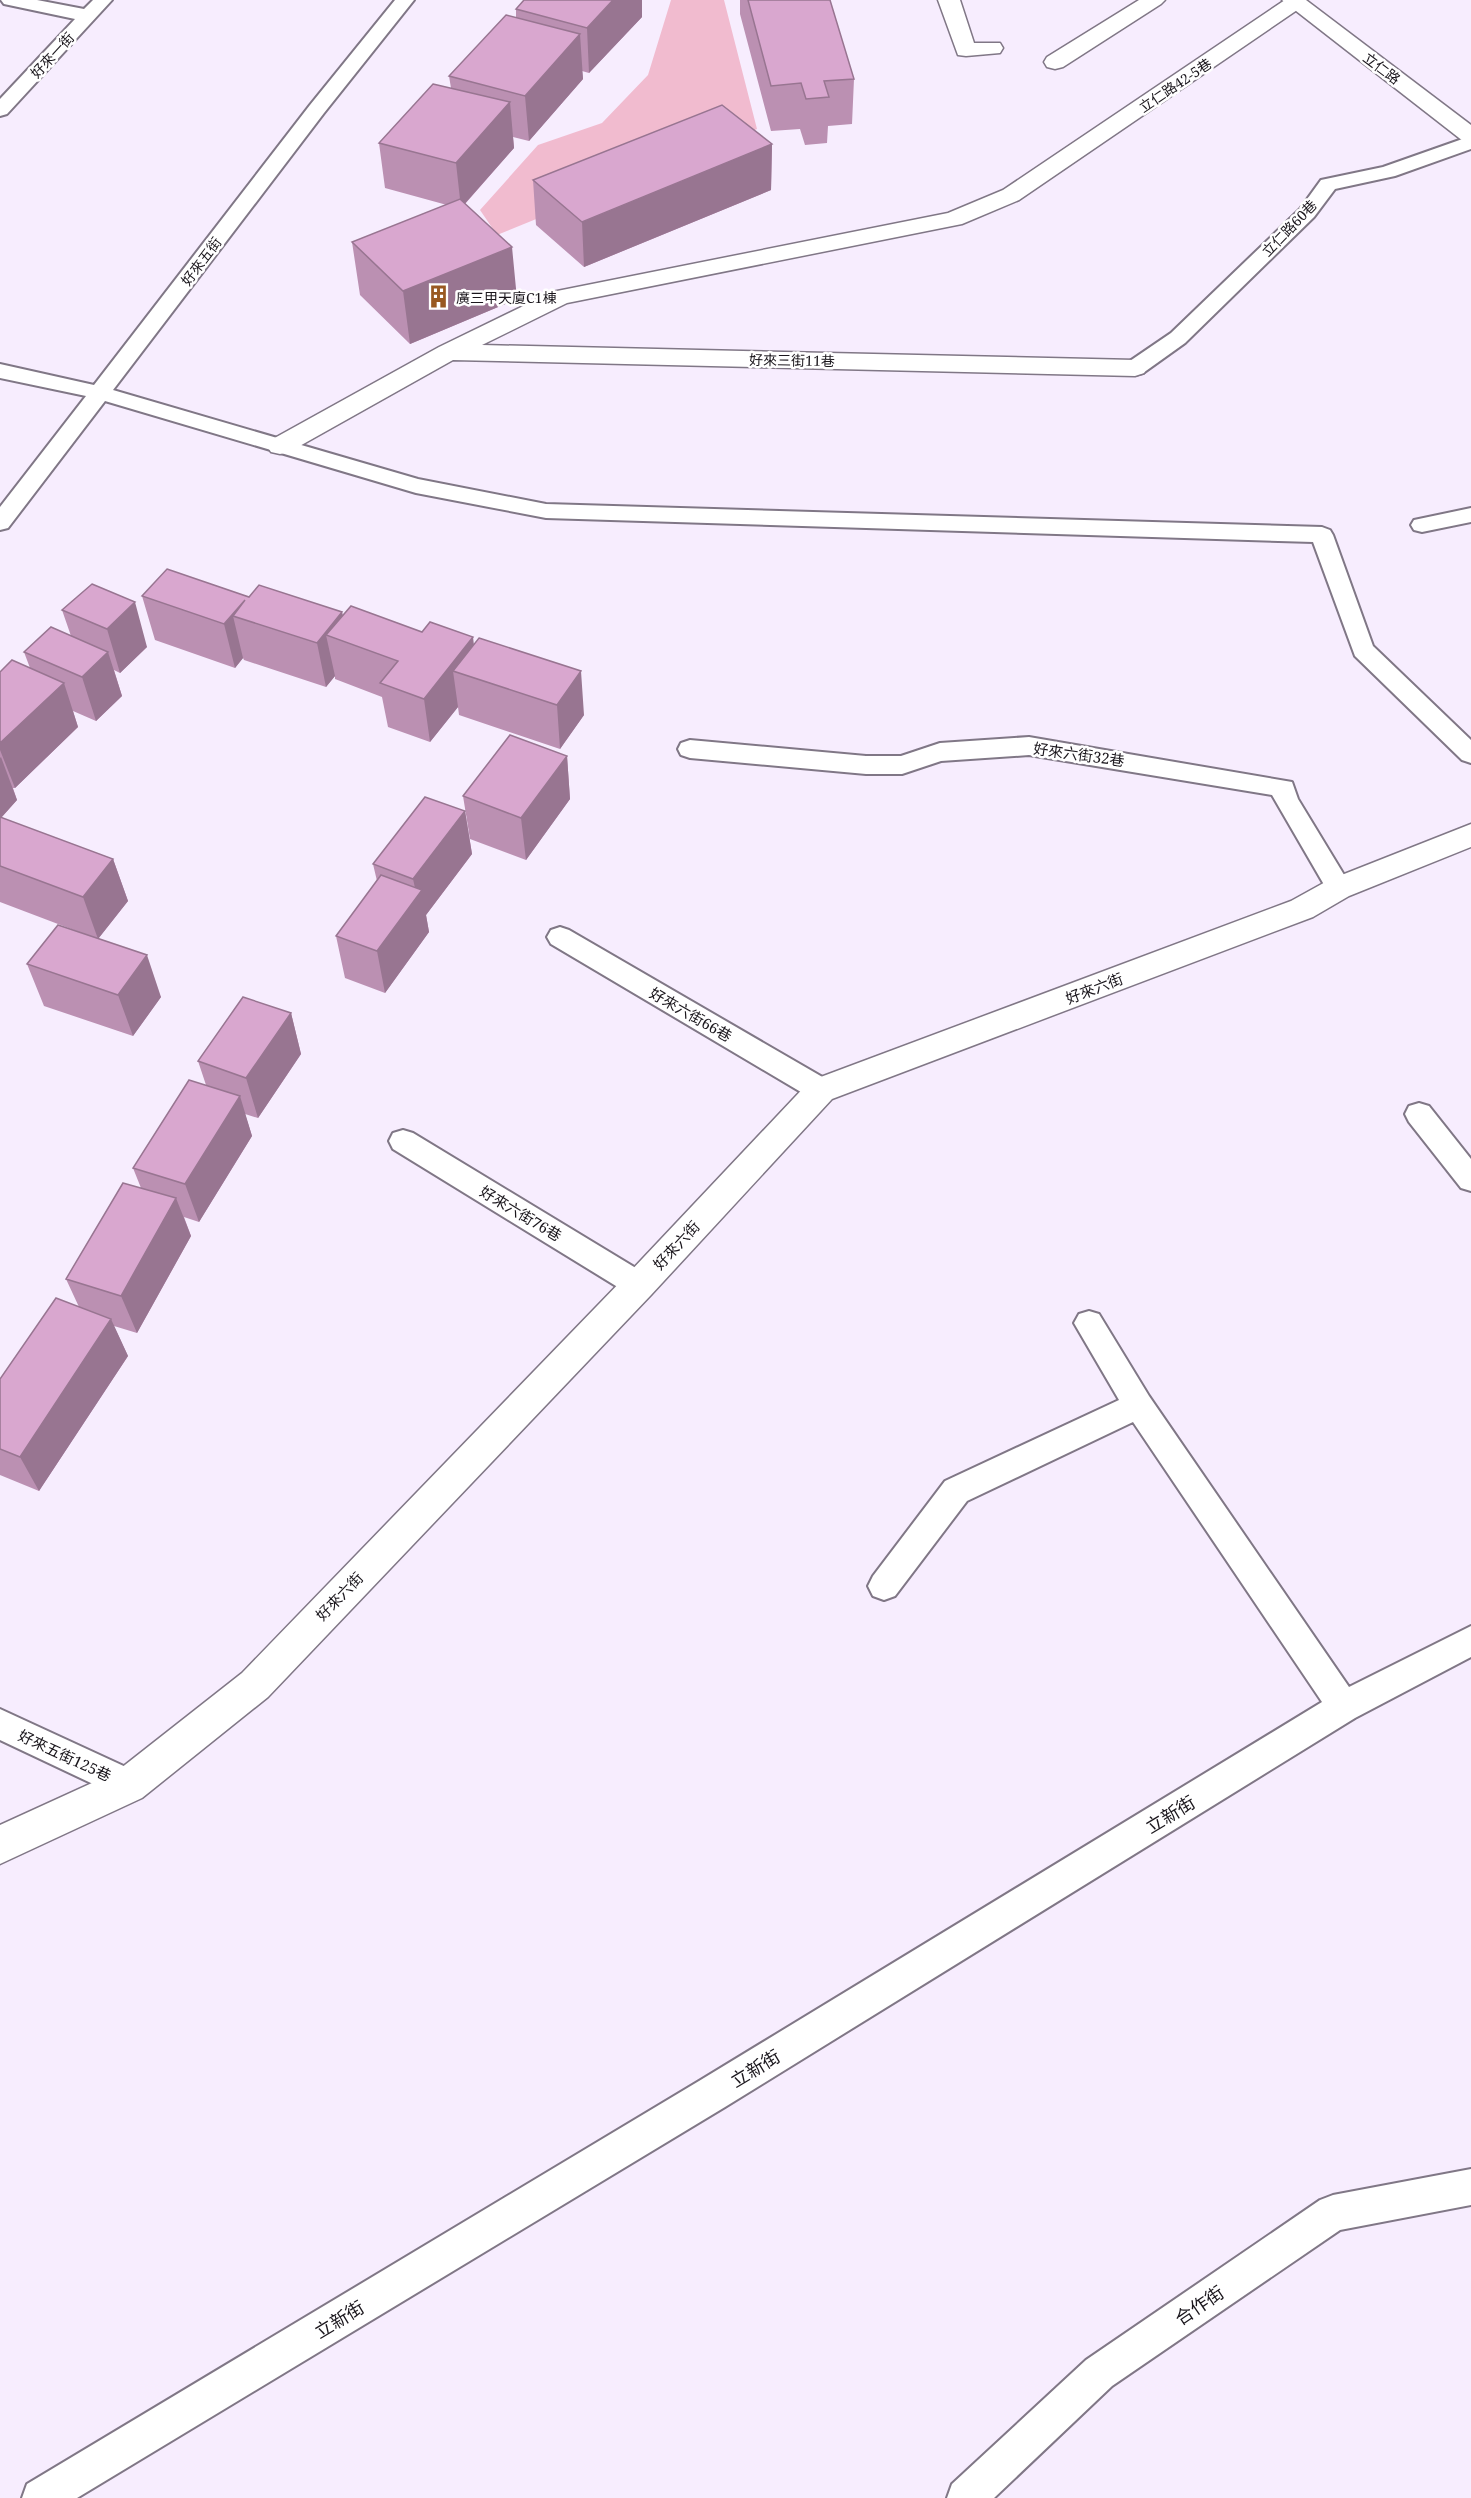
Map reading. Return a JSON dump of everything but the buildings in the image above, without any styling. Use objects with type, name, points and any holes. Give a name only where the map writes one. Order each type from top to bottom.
[{"type":"street","points":[[949,0],[966,50],[992,48]]},
{"type":"street","points":[[1055,62],[1154,0]]},
{"type":"street","name":"立仁路","points":[[1295,1],[1471,136]]},
{"type":"street","name":"立仁路42-5巷","points":[[448,352],[560,297],[954,219],[1011,195],[1295,1]]},
{"type":"street","points":[[280,446],[448,352]]},
{"type":"street","name":"好來三街11巷","points":[[448,352],[1135,368]]},
{"type":"street","name":"好來六街","points":[[0,1845],[129,1785],[255,1685],[639,1285],[821,1090],[1302,909],[1339,888],[1471,835]]},
{"type":"lane","points":[[10,0],[89,16]]},
{"type":"lane","name":"好來一街","points":[[0,110],[103,0]]},
{"type":"lane","name":"好來五街","points":[[0,523],[317,109],[405,0]]},
{"type":"lane","name":"立仁路60巷","points":[[1135,368],[1178,338],[1307,213],[1329,184],[1388,172],[1471,142]]},
{"type":"lane","points":[[0,371],[101,393],[416,486],[546,511],[1322,535],[1363,650],[1471,754]]},
{"type":"lane","points":[[1422,525],[1471,515]]},
{"type":"lane","name":"好來六街32巷","points":[[690,749],[875,765],[902,765],[940,752],[1029,746],[1283,788],[1286,800],[1339,888]]},
{"type":"lane","name":"好來六街66巷","points":[[560,937],[821,1090]]},
{"type":"lane","points":[[1419,1114],[1471,1180]]},
{"type":"lane","name":"好來六街76巷","points":[[403,1141],[639,1285]]},
{"type":"lane","points":[[1089,1323],[1138,1405],[1344,1707]]},
{"type":"lane","points":[[884,1586],[956,1491],[1138,1405]]},
{"type":"lane","name":"立新街","points":[[61,2493],[1344,1707],[1471,1641]]},
{"type":"lane","name":"好來五街125巷","points":[[0,1724],[129,1785]]},
{"type":"lane","name":"合作街","points":[[966,2498],[1099,2373],[1332,2213],[1471,2187]]},
{"type":"shaded area","points":[[671,0],[724,0],[757,129],[497,235],[480,210],[538,145],[602,123],[648,75]]},
{"type":"place","name":"廣三甲天廈C1棟","points":[[438,297]]}]
